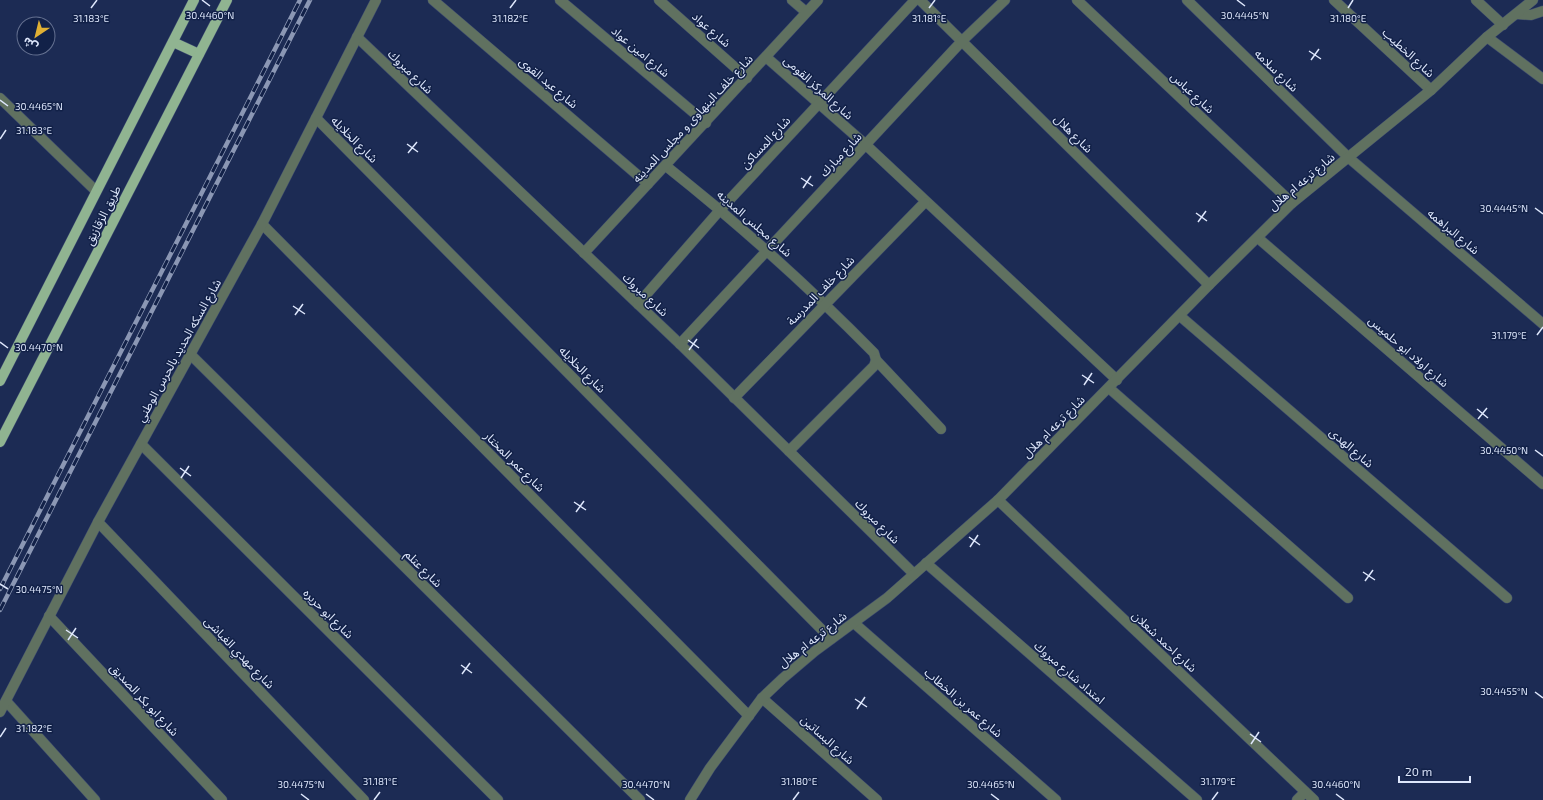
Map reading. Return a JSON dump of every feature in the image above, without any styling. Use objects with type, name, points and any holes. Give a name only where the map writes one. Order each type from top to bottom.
[{"type":"main road","name":"طريق الزقازيق","points":[[0,381],[96,191],[174,42],[194,0]]},
{"type":"main road","name":"طريق الزقازيق","points":[[0,442],[227,0]]},
{"type":"main road","points":[[174,42],[199,54]]},
{"type":"street","name":"شارع السكه الحديد بالحرس الوطني","points":[[0,712],[98,522],[262,224],[376,0]]},
{"type":"street","name":"شارع عبد القوى","points":[[433,0],[648,184]]},
{"type":"street","name":"شارع امين عواد","points":[[560,0],[706,123]]},
{"type":"street","name":"شارع عواد","points":[[659,0],[747,78]]},
{"type":"street","points":[[792,0],[806,12]]},
{"type":"street","name":"شارع خلف البنهاوى و مجلس المدينه","points":[[584,254],[818,0]]},
{"type":"street","name":"شارع المساكن","points":[[638,304],[720,210],[915,0]]},
{"type":"street","name":"شارع هلال","points":[[920,0],[1209,285]]},
{"type":"street","name":"شارع مبارك","points":[[680,344],[768,251],[962,40],[1005,0]]},
{"type":"street","name":"شارع عباس","points":[[1077,0],[1292,204]]},
{"type":"street","name":"شارع سلامه","points":[[1187,0],[1349,158]]},
{"type":"street","name":"شارع الخطيب","points":[[1334,0],[1430,90]]},
{"type":"street","points":[[1476,0],[1503,25]]},
{"type":"street","name":"شارع ترعه ام هلال","points":[[691,799],[762,698],[797,666],[887,598],[998,500],[1209,285],[1292,204],[1430,90],[1487,37],[1533,0]]},
{"type":"street","points":[[1517,14],[1531,15],[1543,11]]},
{"type":"street","name":"شارع مبروك","points":[[357,37],[680,344],[914,574]]},
{"type":"street","points":[[1487,37],[1543,78]]},
{"type":"street","name":"شارع المركز القومى","points":[[766,57],[866,145],[925,202],[1117,380]]},
{"type":"street","points":[[0,98],[96,191]]},
{"type":"street","name":"شارع الخلايله","points":[[316,118],[831,639]]},
{"type":"street","name":"شارع البراهمه","points":[[1349,158],[1543,324]]},
{"type":"street","name":"شارع مجلس المدينه","points":[[666,166],[768,251],[825,304],[874,353],[876,360],[941,429]]},
{"type":"street","name":"شارع خلف المدرسة","points":[[734,398],[925,202]]},
{"type":"street","name":"شارع عمر المختار","points":[[262,224],[749,716]]},
{"type":"street","name":"شارع اولاد ابو حلميس","points":[[1258,238],[1543,484]]},
{"type":"street","name":"شارع الهدى","points":[[1180,316],[1507,598]]},
{"type":"street","name":"شارع عتلم","points":[[190,354],[640,800]]},
{"type":"street","points":[[789,451],[868,373],[876,360]]},
{"type":"street","points":[[1109,388],[1348,598]]},
{"type":"street","name":"شارع ابو حريره","points":[[141,444],[498,800]]},
{"type":"street","name":"شارع احمد شعلان","points":[[998,500],[1314,800]]},
{"type":"street","name":"شارع مهدي الغباشى","points":[[98,522],[364,800]]},
{"type":"street","name":"امتداد شارع مبروك","points":[[926,563],[1197,800]]},
{"type":"street","name":"شارع ابو بكر الصديق","points":[[49,616],[222,800]]},
{"type":"street","name":"شارع عمر بن الخطاب","points":[[854,623],[1056,800]]},
{"type":"street","name":"شارع البساتين","points":[[762,698],[877,800]]},
{"type":"street","points":[[6,701],[95,800]]},
{"type":"street","points":[[1297,800],[1305,792]]},
{"type":"railway","points":[[0,589],[300,0]]},
{"type":"railway","points":[[0,610],[310,0]]}]
